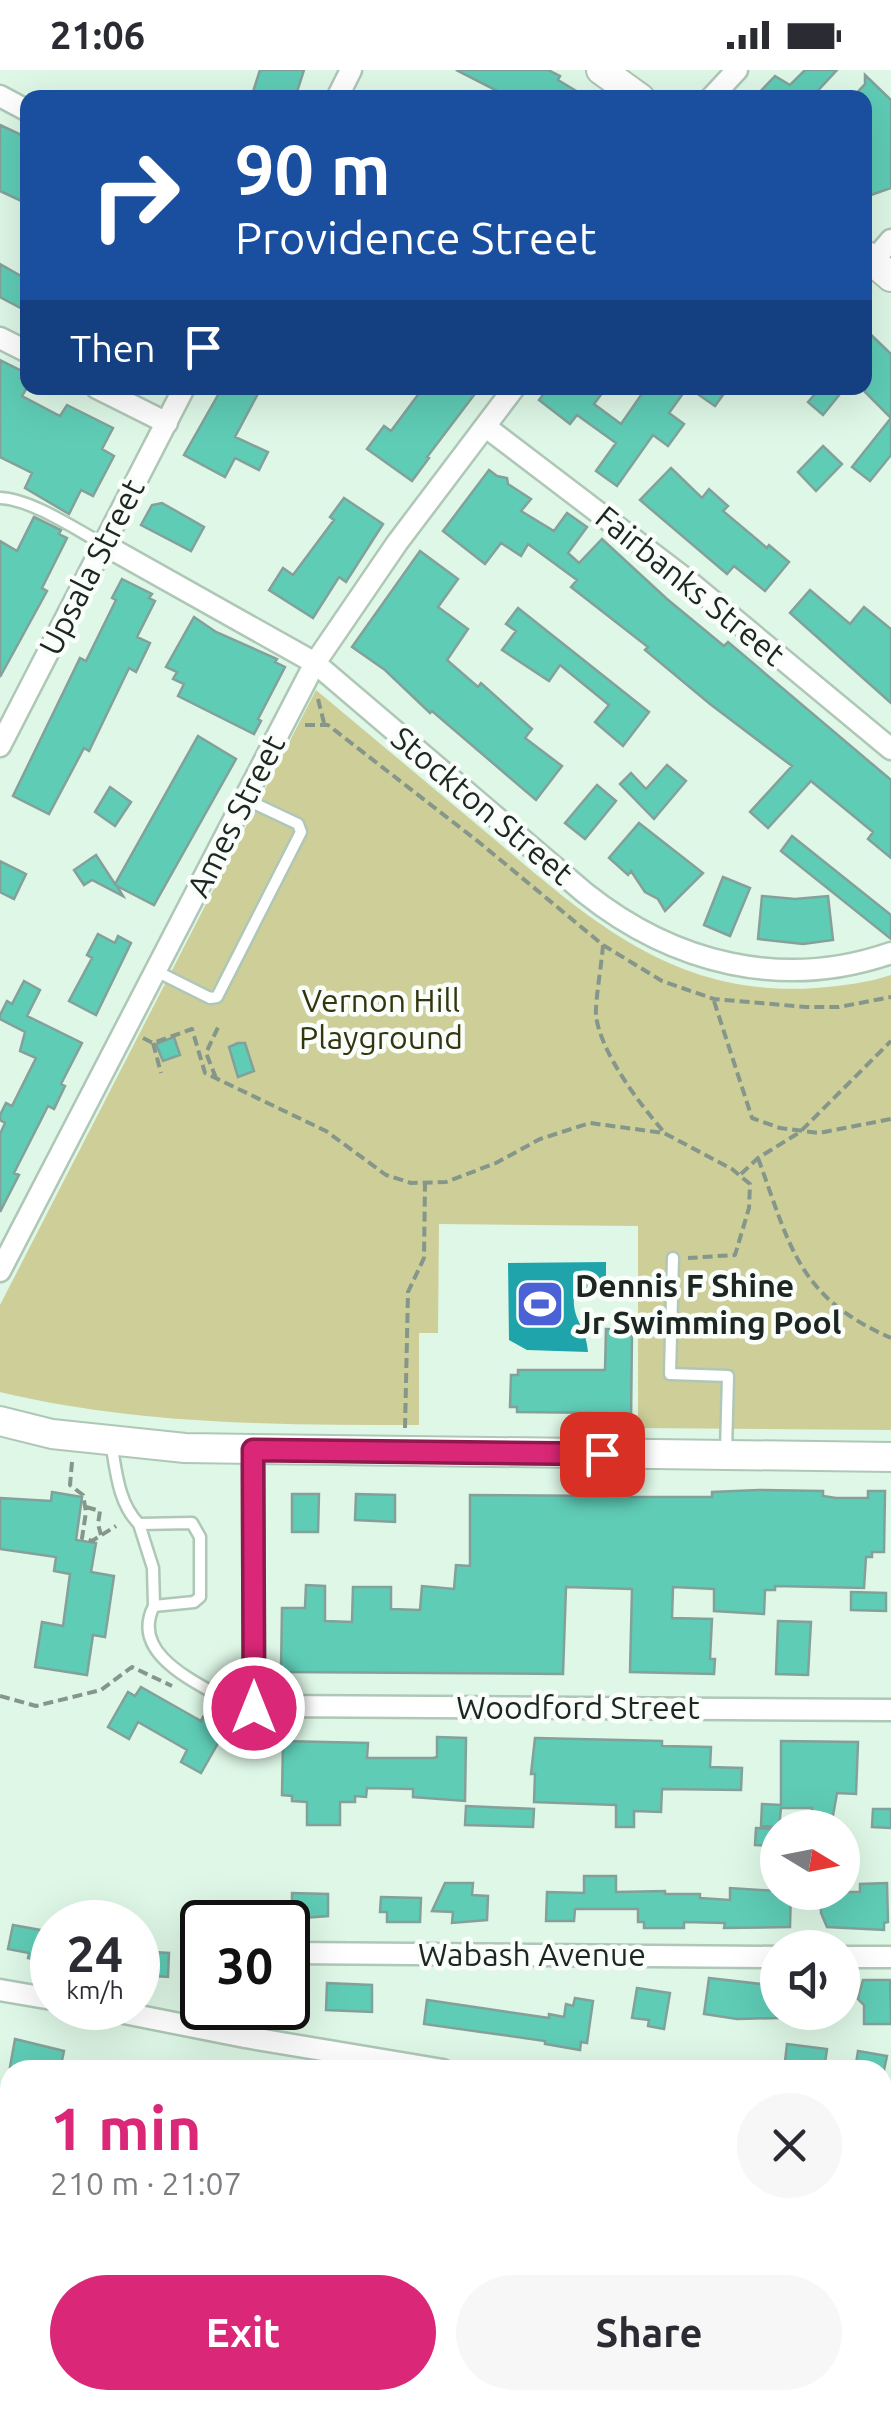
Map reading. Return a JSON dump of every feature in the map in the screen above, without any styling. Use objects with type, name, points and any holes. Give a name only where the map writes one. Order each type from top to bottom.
[{"type":"main road","points":[[601,70],[629,90]]},
{"type":"main road","points":[[0,1421],[52,1434],[111,1441],[253,1450],[891,1457]]},
{"type":"street","points":[[718,90],[737,70]]},
{"type":"street","points":[[111,395],[167,423]]},
{"type":"street","name":"Upsala Street","points":[[0,746],[181,395]]},
{"type":"street","name":"Ames Street","points":[[0,1271],[315,664],[509,395]]},
{"type":"street","name":"Fairbanks Street","points":[[486,427],[687,580],[891,749]]},
{"type":"street","name":"Stockton Street","points":[[103,544],[315,664],[613,916],[667,944],[718,962],[762,970],[826,968],[891,953]]},
{"type":"street","name":"Woodford Street","points":[[253,1450],[254,1708],[891,1710]]},
{"type":"street","name":"Wabash Avenue","points":[[310,1953],[760,1956]]},
{"type":"street","points":[[860,1957],[891,1958]]},
{"type":"street","points":[[0,1990],[30,1995]]},
{"type":"street","points":[[160,2020],[383,2060]]},
{"type":"street","points":[[245,2037],[246,2030]]},
{"type":"lane","points":[[0,498],[12,498],[103,544]]},
{"type":"lane","points":[[154,970],[210,998],[218,998],[301,832],[298,824],[245,798]]},
{"type":"lane","points":[[673,1258],[670,1374],[728,1376],[726,1454]]},
{"type":"lane","points":[[111,1441],[120,1490],[131,1516],[139,1524],[153,1568],[154,1606],[148,1623],[153,1646],[165,1662],[228,1702]]},
{"type":"lane","points":[[139,1524],[192,1523],[200,1537],[200,1598],[154,1606]]},
{"type":"path","points":[[317,694],[324,723],[480,843],[603,945],[662,981],[714,999],[806,1007],[891,997]]},
{"type":"path","points":[[295,726],[324,723]]},
{"type":"path","points":[[603,945],[596,1015],[606,1043],[636,1099],[664,1133]]},
{"type":"path","points":[[714,999],[752,1118],[800,1132],[818,1133],[891,1119]]},
{"type":"path","points":[[216,1078],[206,1053],[220,1023]]},
{"type":"path","points":[[136,1034],[153,1043],[192,1030],[205,1073],[326,1131],[386,1175],[411,1182],[446,1182],[496,1164],[540,1139],[590,1123],[664,1133],[740,1174],[750,1184],[749,1208],[735,1255],[673,1258]]},
{"type":"path","points":[[740,1174],[800,1132],[891,1042]]},
{"type":"path","points":[[153,1043],[161,1072]]},
{"type":"path","points":[[758,1158],[787,1244],[808,1278],[830,1301],[891,1338]]},
{"type":"path","points":[[405,1431],[408,1292],[414,1272],[424,1258],[424,1182]]},
{"type":"path","points":[[72,1462],[70,1485],[83,1494],[85,1508],[82,1538],[92,1540],[116,1526]]},
{"type":"path","points":[[85,1508],[100,1511],[101,1535]]},
{"type":"path","points":[[0,1696],[36,1706],[101,1690],[132,1666],[182,1691]]},
{"type":"green space","name":"Vernon Hill Playground","points":[[316,690],[561,894],[636,946],[676,966],[718,980],[765,988],[816,988],[891,975],[891,1430],[638,1428],[638,1226],[439,1224],[438,1333],[419,1333],[419,1425],[156,1417],[0,1392],[0,1305]]},
{"type":"water","name":"Dennis F Shine Jr Swimming Pool","points":[[606,1262],[606,1294],[574,1297],[588,1352],[527,1350],[509,1340],[508,1263]]},
{"type":"building","points":[[260,70],[304,70],[298,90],[254,90]]},
{"type":"building","points":[[456,70],[548,70],[575,90],[495,90]]},
{"type":"building","points":[[805,70],[837,70],[818,90],[762,90],[775,76],[790,85]]},
{"type":"building","points":[[865,75],[891,100],[891,188],[872,195],[872,90],[859,90],[865,84]]},
{"type":"building","points":[[0,125],[20,134],[20,200],[0,191]]},
{"type":"building","points":[[0,264],[20,275],[20,308],[0,297]]},
{"type":"building","points":[[872,336],[891,354],[891,418],[868,395],[872,395]]},
{"type":"building","points":[[0,360],[20,370],[20,395],[60,416],[67,405],[113,428],[102,449],[114,456],[93,496],[81,490],[69,514],[25,488],[32,473],[0,457]]},
{"type":"building","points":[[218,395],[257,395],[235,437],[268,452],[259,470],[235,458],[225,477],[184,455]]},
{"type":"building","points":[[418,395],[474,395],[412,481],[367,449],[384,426],[391,431]]},
{"type":"building","points":[[543,395],[601,395],[594,404],[621,424],[641,395],[682,395],[669,413],[684,424],[668,446],[653,435],[617,486],[596,471],[616,443],[577,415],[570,424],[539,400]]},
{"type":"building","points":[[699,395],[723,395],[715,406]]},
{"type":"building","points":[[814,395],[839,395],[823,415],[808,402]]},
{"type":"building","points":[[891,418],[891,455],[870,481],[852,467]]},
{"type":"building","points":[[823,446],[842,464],[816,491],[798,472]]},
{"type":"building","points":[[671,468],[702,498],[709,489],[728,506],[723,511],[789,562],[765,591],[734,566],[727,574],[640,500]]},
{"type":"building","points":[[489,470],[507,478],[508,484],[531,499],[521,511],[554,531],[567,513],[587,527],[568,553],[579,563],[602,539],[667,599],[724,646],[728,642],[891,780],[891,858],[868,839],[873,832],[811,781],[768,828],[750,812],[792,766],[645,650],[648,647],[571,587],[577,580],[528,544],[521,556],[501,543],[485,564],[443,531]]},
{"type":"building","points":[[344,498],[383,524],[346,582],[339,577],[313,618],[269,590],[283,568],[293,575],[334,520],[330,517]]},
{"type":"building","points":[[162,503],[204,527],[191,551],[141,525],[152,505]]},
{"type":"building","points":[[34,517],[61,530],[59,534],[67,538],[42,588],[47,591],[0,677],[0,541],[17,551]]},
{"type":"building","points":[[420,551],[458,579],[438,607],[468,629],[447,660],[478,687],[481,683],[532,729],[525,738],[562,766],[536,800],[430,713],[385,670],[352,647]]},
{"type":"building","points":[[122,579],[152,594],[149,598],[155,601],[137,637],[150,643],[136,672],[129,668],[89,751],[84,748],[49,814],[13,796],[80,658],[86,661]]},
{"type":"building","points":[[810,590],[850,624],[864,607],[891,629],[891,703],[790,613]]},
{"type":"building","points":[[518,608],[649,712],[623,746],[595,722],[609,705],[560,665],[549,681],[502,650],[516,631],[506,624]]},
{"type":"building","points":[[194,617],[216,632],[277,659],[275,662],[285,667],[254,734],[178,696],[184,684],[173,679],[177,672],[166,667]]},
{"type":"building","points":[[198,736],[236,759],[154,905],[117,886],[123,896],[92,880],[84,885],[74,870],[96,855],[115,884]]},
{"type":"building","points":[[667,765],[686,781],[654,819],[620,784],[631,773],[646,789]]},
{"type":"building","points":[[597,785],[616,801],[585,839],[565,823]]},
{"type":"building","points":[[110,787],[131,802],[115,826],[95,812]]},
{"type":"building","points":[[639,823],[703,873],[665,911],[631,871],[628,875],[609,858]]},
{"type":"building","points":[[792,836],[891,915],[891,939],[781,851]]},
{"type":"building","points":[[0,861],[26,874],[14,899],[0,892]]},
{"type":"building","points":[[723,877],[750,888],[730,936],[704,925]]},
{"type":"building","points":[[762,896],[828,896],[833,940],[803,944],[758,939]]},
{"type":"building","points":[[98,934],[115,943],[118,936],[131,943],[96,1015],[69,1001],[92,958],[87,955]]},
{"type":"building","points":[[24,981],[40,990],[27,1016],[82,1043],[61,1084],[65,1086],[54,1109],[48,1106],[14,1173],[19,1175],[0,1212],[0,1134],[5,1123],[0,1115],[6,1103],[12,1106],[36,1058],[20,1051],[25,1032],[0,1019],[0,1015],[7,1001],[12,1004]]},
{"type":"building","points":[[174,1037],[180,1055],[163,1061],[156,1044]]},
{"type":"building","points":[[245,1043],[254,1071],[238,1077],[229,1047]]},
{"type":"building","points":[[606,1329],[632,1330],[631,1423],[605,1423],[605,1413],[517,1412],[517,1407],[510,1407],[511,1375],[518,1375],[518,1370],[605,1370]]},
{"type":"building","points":[[607,1491],[631,1491],[631,1497],[712,1497],[712,1492],[823,1491],[823,1496],[836,1498],[868,1498],[868,1491],[885,1491],[884,1552],[872,1552],[872,1557],[866,1557],[864,1588],[775,1586],[775,1590],[765,1590],[764,1614],[714,1611],[714,1589],[673,1587],[672,1618],[712,1619],[710,1659],[715,1659],[714,1674],[630,1672],[632,1589],[566,1587],[563,1674],[281,1672],[282,1608],[305,1608],[306,1585],[325,1586],[325,1621],[352,1622],[353,1587],[391,1587],[391,1609],[420,1610],[422,1586],[454,1589],[456,1565],[470,1566],[470,1495],[607,1496]]},
{"type":"building","points":[[52,1492],[82,1497],[76,1540],[96,1543],[91,1572],[114,1576],[105,1637],[93,1635],[87,1675],[35,1667],[42,1622],[63,1626],[70,1574],[54,1571],[56,1557],[0,1549],[0,1498],[51,1501]]},
{"type":"building","points":[[292,1494],[319,1494],[318,1532],[292,1532]]},
{"type":"building","points":[[356,1494],[395,1495],[395,1522],[355,1520]]},
{"type":"building","points":[[851,1592],[886,1593],[886,1611],[851,1610]]},
{"type":"building","points":[[778,1621],[811,1622],[808,1675],[776,1674]]},
{"type":"building","points":[[141,1687],[201,1721],[203,1717],[217,1724],[212,1732],[221,1738],[201,1773],[181,1762],[187,1750],[138,1722],[129,1739],[108,1727],[128,1692],[135,1696]]},
{"type":"building","points":[[437,1737],[466,1738],[465,1801],[413,1797],[413,1789],[367,1788],[366,1797],[355,1796],[355,1802],[340,1802],[340,1825],[307,1825],[307,1802],[292,1801],[292,1796],[282,1795],[283,1741],[368,1743],[367,1758],[433,1758],[437,1757]]},
{"type":"building","points":[[535,1738],[662,1741],[662,1746],[711,1747],[710,1767],[742,1768],[741,1790],[662,1789],[661,1812],[634,1811],[634,1827],[616,1827],[616,1805],[534,1802],[535,1774],[531,1774]]},
{"type":"building","points":[[781,1741],[858,1742],[856,1794],[837,1793],[834,1810],[762,1810],[762,1804],[781,1805]]},
{"type":"building","points":[[466,1806],[534,1809],[533,1827],[465,1825]]},
{"type":"building","points":[[873,1809],[891,1809],[891,1828],[872,1827]]},
{"type":"building","points":[[756,1828],[760,1828],[760,1845],[755,1845]]},
{"type":"building","points":[[584,1876],[616,1876],[616,1892],[665,1891],[730,1900],[730,1888],[760,1890],[760,1910],[790,1910],[790,1927],[724,1928],[725,1923],[684,1922],[684,1928],[644,1928],[644,1922],[638,1922],[638,1909],[575,1909],[574,1921],[546,1921],[547,1892],[584,1893]]},
{"type":"building","points":[[445,1883],[473,1883],[472,1895],[488,1896],[487,1920],[452,1923],[453,1912],[432,1911]]},
{"type":"building","points":[[887,1883],[888,1922],[884,1923],[884,1930],[827,1927],[821,1910],[860,1910],[860,1884]]},
{"type":"building","points":[[292,1893],[328,1894],[328,1916],[310,1918],[310,1900],[292,1900]]},
{"type":"building","points":[[381,1897],[421,1898],[420,1922],[387,1922],[387,1912],[380,1912]]},
{"type":"building","points":[[13,1925],[30,1928],[30,1958],[29,1953],[8,1949]]},
{"type":"building","points":[[160,1952],[169,1953],[168,1977],[160,1976]]},
{"type":"building","points":[[709,1978],[760,1984],[760,2018],[704,2014]]},
{"type":"building","points":[[863,1980],[890,1980],[891,2024],[864,2024],[860,1991]]},
{"type":"building","points":[[327,1983],[372,1985],[372,2012],[326,2010]]},
{"type":"building","points":[[637,1988],[670,1993],[664,2029],[648,2026],[649,2020],[632,2018]]},
{"type":"building","points":[[575,1998],[593,2001],[587,2043],[581,2042],[580,2050],[545,2041],[424,2024],[427,2000],[549,2018],[549,2014],[564,2017],[566,2004],[573,2006]]},
{"type":"building","points":[[15,2039],[64,2051],[62,2060],[11,2060]]},
{"type":"building","points":[[787,2044],[827,2049],[825,2060],[785,2060]]},
{"type":"building","points":[[858,2051],[887,2056],[886,2060],[857,2060]]},
{"type":"place","name":"Dennis F Shine Jr Swimming Pool","points":[[540,1304]]},
{"type":"route","points":[[254,1708],[253,1450],[602,1454]]}]
